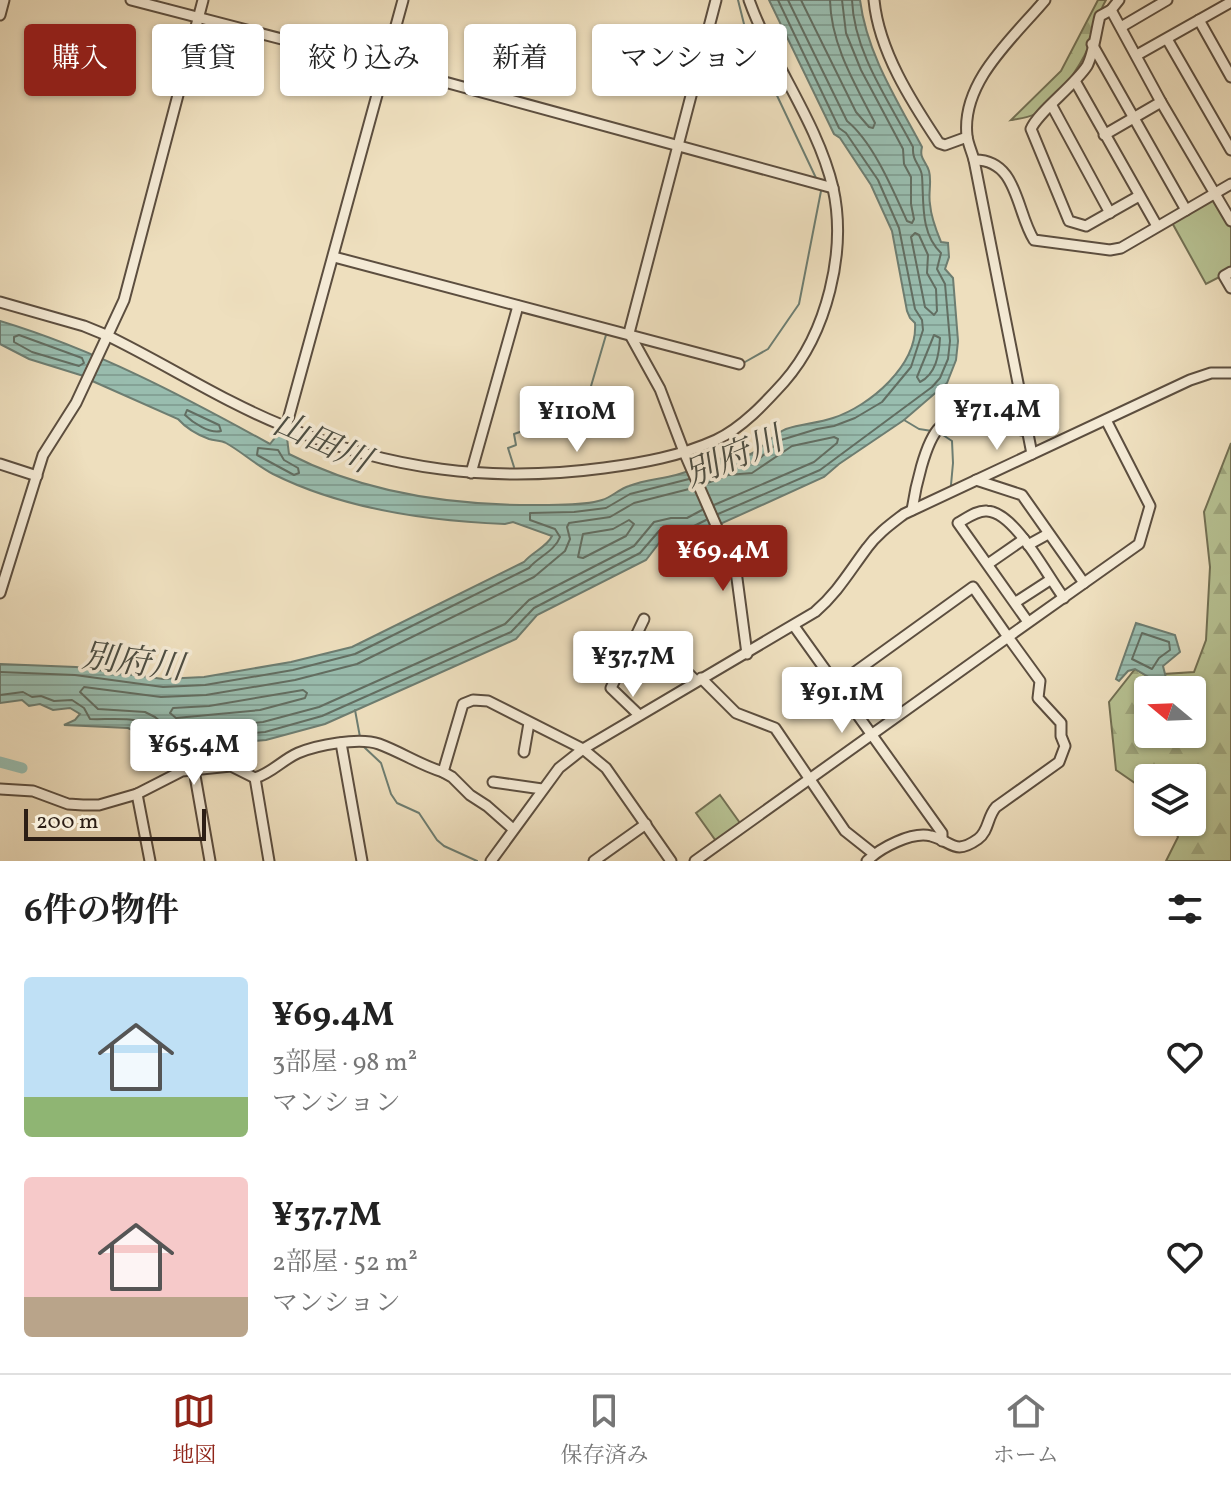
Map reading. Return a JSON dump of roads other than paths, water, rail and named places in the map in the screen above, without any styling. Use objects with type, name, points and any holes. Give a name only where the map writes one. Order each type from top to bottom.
[{"type":"street","points":[[0,15],[4,0]]},
{"type":"street","points":[[131,0],[280,38]]},
{"type":"street","points":[[0,593],[43,455],[83,389],[124,300],[203,0]]},
{"type":"street","points":[[397,24],[403,0]]},
{"type":"street","points":[[716,0],[629,333],[660,389],[736,571],[747,654]]},
{"type":"street","points":[[0,302],[84,326],[286,427],[382,459],[471,473],[516,476],[634,464],[684,452],[718,439],[763,406],[794,371],[817,328],[834,268],[837,226],[833,188],[792,88],[778,66],[749,0]]},
{"type":"street","points":[[874,0],[889,55],[939,143],[945,145],[967,137]]},
{"type":"street","points":[[1032,454],[967,137],[970,106],[984,73],[1045,0]]},
{"type":"street","points":[[1119,0],[1111,10],[1100,16],[1089,63],[1031,129],[1069,221],[1086,226],[1139,196]]},
{"type":"street","points":[[1121,27],[1164,1]]},
{"type":"street","points":[[1137,55],[1228,3]]},
{"type":"street","points":[[1111,10],[1231,221]]},
{"type":"street","points":[[1199,20],[1231,77]]},
{"type":"street","points":[[1167,39],[1231,150]]},
{"type":"street","points":[[1092,44],[1186,210]]},
{"type":"street","points":[[1075,81],[1157,226]]},
{"type":"street","points":[[448,83],[833,188]]},
{"type":"street","points":[[286,427],[378,96]]},
{"type":"street","points":[[1104,135],[1161,102]]},
{"type":"street","points":[[1052,106],[1110,213]]},
{"type":"street","points":[[974,160],[985,160],[1003,170],[1034,240],[1117,249],[1231,184]]},
{"type":"street","points":[[334,257],[739,364]]},
{"type":"street","points":[[1231,272],[1224,276],[1231,288]]},
{"type":"street","points":[[471,473],[518,306]]},
{"type":"street","points":[[491,861],[559,768],[583,749],[698,679],[794,626],[831,598],[880,533],[912,510],[1190,380],[1211,373],[1231,373]]},
{"type":"street","points":[[695,861],[1139,544],[1150,506],[1106,420]]},
{"type":"street","points":[[912,510],[929,446],[940,427],[965,423],[1027,431]]},
{"type":"street","points":[[0,464],[37,476]]},
{"type":"street","points":[[976,480],[1022,495],[1084,583]]},
{"type":"street","points":[[1028,622],[958,523],[982,510],[996,512],[1026,542],[1064,598]]},
{"type":"street","points":[[988,564],[1026,542],[1048,534]]},
{"type":"street","points":[[1016,602],[1050,580]]},
{"type":"street","points":[[672,638],[661,654],[698,679],[736,713],[775,728],[845,831],[870,857],[919,836],[933,836],[952,847],[963,847],[985,833],[990,815],[996,807],[1062,757],[1065,746],[1061,723],[1040,702],[1040,681],[973,587],[837,685]]},
{"type":"street","points":[[639,715],[611,688],[644,619]]},
{"type":"street","points":[[794,626],[942,833],[942,841]]},
{"type":"street","points":[[443,772],[463,704],[473,700],[488,701],[583,749],[606,768],[671,861]]},
{"type":"street","points":[[524,752],[529,723]]},
{"type":"street","points":[[0,789],[33,791],[68,804],[99,805],[137,794],[182,771],[231,766],[255,778],[266,775],[298,753],[341,743],[367,742],[379,744],[452,777],[513,829]]},
{"type":"street","points":[[341,743],[362,861]]},
{"type":"street","points":[[194,770],[210,861]]},
{"type":"street","points":[[255,778],[269,861]]},
{"type":"street","points":[[493,782],[542,789]]},
{"type":"street","points":[[137,794],[150,861]]},
{"type":"street","points":[[594,861],[646,824]]},
{"type":"water","points":[[769,0],[860,0],[876,58],[922,147],[922,157],[930,175],[933,219],[941,242],[948,243],[949,257],[945,269],[953,278],[958,341],[956,360],[947,383],[904,420],[824,477],[687,539],[673,536],[663,538],[646,560],[537,615],[516,639],[325,724],[266,740],[169,749],[155,743],[140,729],[64,725],[80,714],[70,708],[53,710],[40,704],[29,706],[22,700],[0,703],[0,664],[76,667],[163,679],[204,677],[291,662],[352,647],[524,562],[552,536],[513,522],[446,520],[386,511],[300,486],[267,470],[226,443],[196,433],[178,419],[90,378],[29,359],[0,344],[0,321],[105,360],[270,444],[278,434],[287,438],[289,454],[318,468],[380,488],[477,503],[572,504],[602,500],[625,487],[682,473],[722,458],[746,456],[786,429],[833,418],[876,394],[900,368],[914,339],[915,323],[907,311],[892,231],[871,185],[840,138],[834,134],[787,37],[787,24],[781,24]]},
{"type":"water","points":[[1136,623],[1175,635],[1180,652],[1163,666],[1166,676],[1147,676],[1135,669],[1128,671],[1119,681],[1116,679]]},
{"type":"waterway","points":[[738,0],[745,28],[816,178]]},
{"type":"waterway","points":[[745,362],[768,349],[799,304],[821,191]]},
{"type":"waterway","points":[[514,467],[508,448],[516,445],[514,434],[584,410],[606,335],[613,335]]},
{"type":"waterway","points":[[904,420],[919,429],[932,431]]},
{"type":"waterway","points":[[943,435],[952,441],[951,485]]},
{"type":"waterway","points":[[355,710],[360,737]]},
{"type":"waterway","points":[[364,747],[381,763],[397,803],[419,813],[444,846],[477,861]]},
{"type":"waterway","name":"別府川","points":[[0,762],[22,768]]},
{"type":"waterway","name":"別府川","points":[[0,766],[22,768]]},
{"type":"water label","name":"山田川","points":[[321,444]]}]
